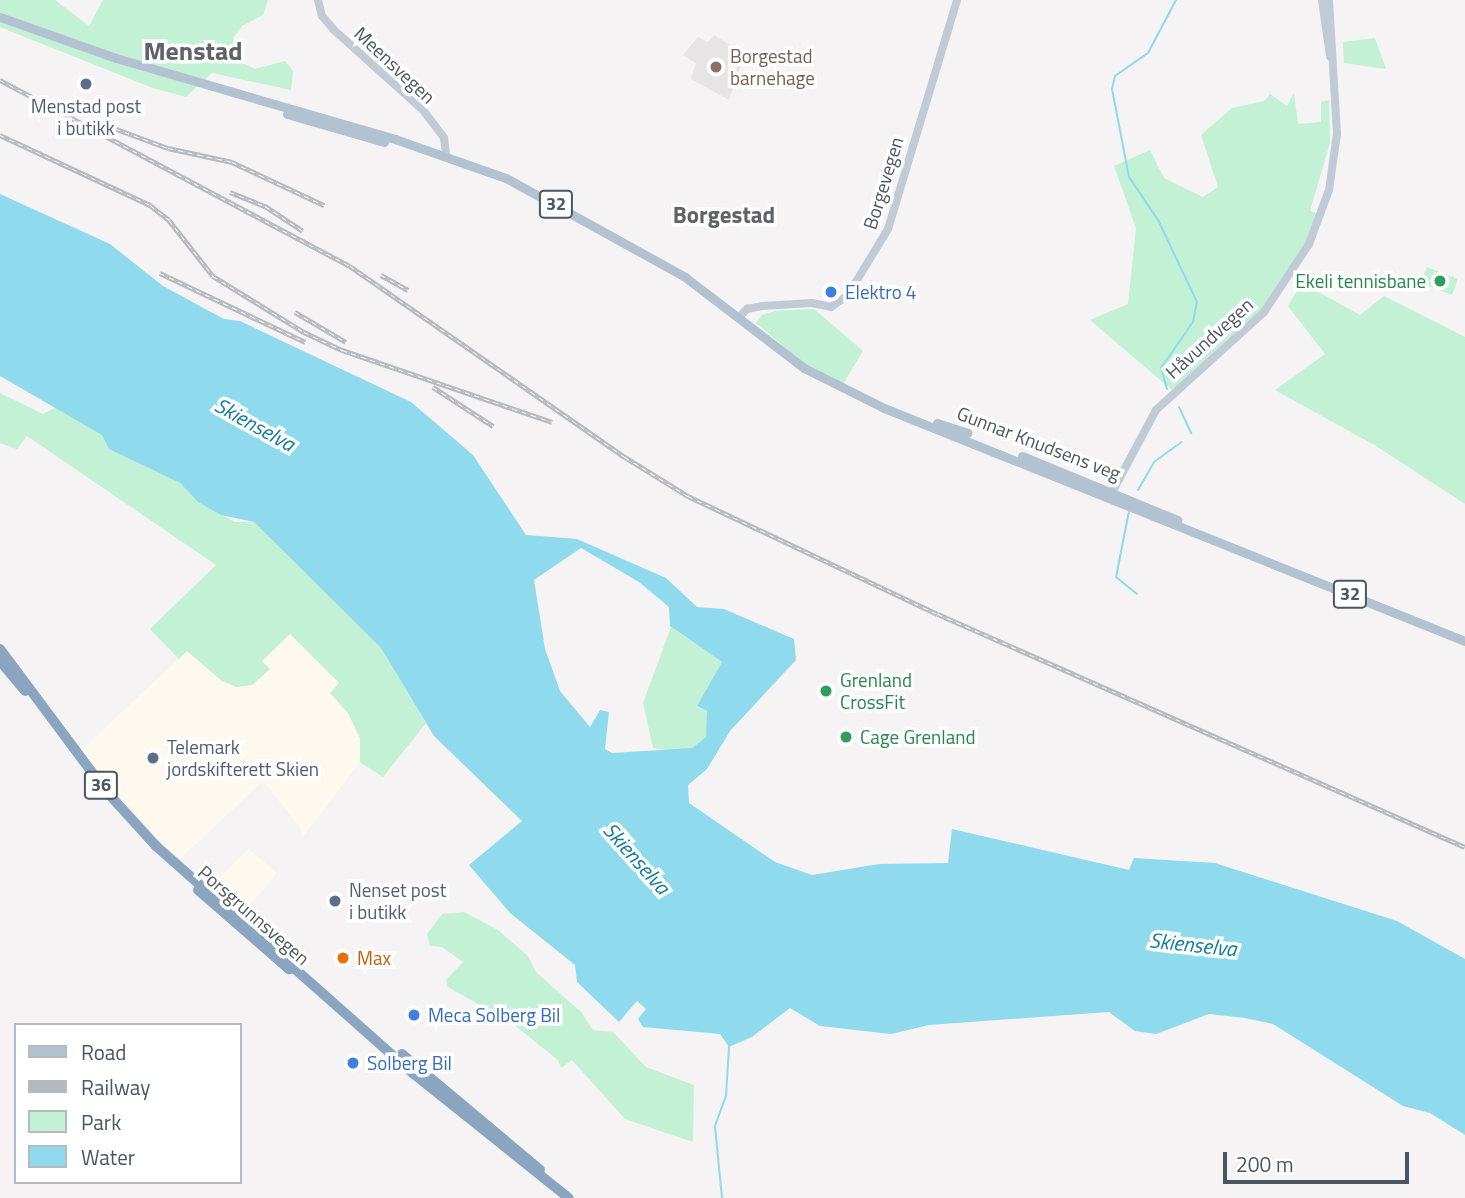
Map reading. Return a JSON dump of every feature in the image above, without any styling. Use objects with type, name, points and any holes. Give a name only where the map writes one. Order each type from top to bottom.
[{"type":"highway","name":"Porsgrunnsvegen","points":[[0,649],[50,719]]},
{"type":"highway","name":"Porsgrunnsvegen","points":[[0,661],[156,846],[519,1162],[566,1196]]},
{"type":"main road","name":"Meensvegen","points":[[318,0],[322,16],[334,30],[423,110],[444,138],[446,155]]},
{"type":"main road","name":"Borgevegen","points":[[740,316],[762,306],[812,303],[827,307],[848,295],[888,229],[957,0]]},
{"type":"main road","name":"Håvundvegen","points":[[1322,0],[1335,76]]},
{"type":"main road","name":"Håvundvegen","points":[[1111,494],[1156,410],[1264,312],[1309,244],[1333,172],[1335,76],[1329,0]]},
{"type":"main road","name":"Gunnar Knudsens veg","points":[[0,17],[250,99],[328,128],[404,143],[446,155],[524,187],[698,286],[804,368],[874,401],[1111,494],[1465,641]]},
{"type":"shaded area","name":"Borgestad barnehage","points":[[714,35],[745,54],[729,100],[691,79],[696,63],[683,55],[698,37],[708,42]]},
{"type":"shaded area","points":[[290,633],[340,683],[330,693],[348,713],[360,738],[360,762],[303,837],[299,826],[263,781],[178,861],[80,751],[187,651],[236,687],[252,685],[269,669],[262,661]]},
{"type":"shaded area","points":[[249,849],[277,873],[250,905],[241,907],[213,884]]},
{"type":"green space","points":[[0,0],[55,0],[89,26],[103,0],[268,0],[263,15],[242,26],[233,38],[235,59],[255,69],[285,61],[293,71],[291,90],[212,73],[186,97],[153,88],[0,27]]},
{"type":"green space","points":[[1375,38],[1386,69],[1344,63],[1343,42]]},
{"type":"green space","points":[[1294,93],[1298,124],[1321,122],[1321,102],[1329,100],[1330,143],[1310,211],[1321,215],[1282,290],[1173,391],[1090,320],[1128,304],[1136,228],[1114,166],[1150,150],[1164,178],[1203,197],[1218,187],[1201,135],[1232,108],[1264,101],[1270,94],[1287,106]]},
{"type":"green space","name":"Ekeli tennisbane","points":[[1427,267],[1458,279],[1452,295],[1421,283]]},
{"type":"green space","points":[[1302,283],[1360,315],[1384,296],[1465,337],[1465,504],[1376,446],[1275,390],[1325,354],[1288,306]]},
{"type":"green space","points":[[814,309],[863,351],[843,384],[803,363],[756,323],[762,315],[775,311]]},
{"type":"green space","points":[[0,393],[43,414],[58,406],[102,435],[110,449],[180,483],[198,502],[235,522],[254,522],[381,648],[426,723],[383,777],[360,762],[360,738],[348,713],[330,693],[339,683],[290,634],[262,661],[270,669],[252,685],[236,687],[222,681],[187,651],[179,659],[150,629],[216,565],[27,436],[17,449],[0,443]]},
{"type":"green space","points":[[671,627],[722,662],[697,707],[707,711],[710,719],[706,737],[692,748],[677,752],[653,748],[643,703]]},
{"type":"green space","points":[[464,912],[498,930],[528,956],[536,972],[581,1012],[593,1030],[613,1032],[646,1067],[694,1085],[693,1142],[625,1119],[572,1060],[561,1068],[558,1060],[513,1024],[448,987],[446,980],[463,962],[442,947],[430,946],[427,934],[442,914]]},
{"type":"water","name":"Skienselva","points":[[0,194],[110,244],[163,286],[224,319],[240,321],[411,402],[473,455],[526,535],[577,539],[666,578],[697,607],[724,609],[794,639],[796,660],[730,731],[707,769],[688,785],[689,803],[775,862],[812,875],[879,864],[948,863],[952,829],[1129,870],[1134,858],[1215,863],[1397,921],[1465,959],[1465,1135],[1430,1113],[1403,1106],[1273,1024],[1245,1018],[1209,1014],[1156,1034],[1135,1031],[1109,1012],[929,1025],[891,1034],[820,1026],[790,1008],[752,1037],[729,1047],[720,1034],[643,1027],[638,1019],[646,1009],[637,1001],[619,1022],[577,982],[575,965],[510,913],[469,865],[522,821],[434,736],[381,648],[254,522],[221,515],[198,502],[180,483],[109,449],[102,435],[0,376]],"holes":[[[581,548],[639,582],[669,607],[670,626],[722,662],[697,706],[707,711],[706,737],[692,748],[612,753],[605,749],[609,712],[600,710],[590,727],[560,691],[545,649],[534,580]]]},
{"type":"waterway","points":[[1167,389],[1161,368],[1193,322],[1197,302],[1158,220],[1129,177],[1112,89],[1115,76],[1148,53],[1176,0]]},
{"type":"waterway","points":[[1179,407],[1191,433]]},
{"type":"waterway","points":[[1138,490],[1154,462],[1182,442]]},
{"type":"waterway","points":[[1129,511],[1116,577],[1137,594]]},
{"type":"waterway","points":[[722,1198],[715,1126],[726,1095],[729,1047]]},
{"type":"railway","points":[[0,80],[350,266],[625,457],[688,496],[938,614],[1465,847]]},
{"type":"railway","points":[[106,125],[168,148],[232,162],[324,205]]},
{"type":"railway","points":[[0,135],[150,205],[169,220],[213,276],[304,332],[342,350],[552,422]]},
{"type":"railway","points":[[230,192],[265,206],[303,231]]},
{"type":"railway","points":[[160,273],[305,342]]},
{"type":"railway","points":[[381,275],[408,290]]},
{"type":"railway","points":[[295,312],[346,342]]},
{"type":"railway","points":[[433,387],[493,426]]},
{"type":"place","name":"Borgestad barnehage","points":[[716,67]]},
{"type":"place","name":"Menstad post i butikk","points":[[86,84]]},
{"type":"place","name":"Ekeli tennisbane","points":[[1440,281]]},
{"type":"place","name":"Elektro 4","points":[[831,292]]},
{"type":"place","name":"Grenland CrossFit","points":[[826,691]]},
{"type":"place","name":"Cage Grenland","points":[[846,737]]},
{"type":"place","name":"Telemark jordskifterett Skien","points":[[153,758]]},
{"type":"place","name":"Nenset post i butikk","points":[[335,901]]},
{"type":"place","name":"Max","points":[[343,958]]},
{"type":"place","name":"Meca Solberg Bil","points":[[414,1015]]},
{"type":"place","name":"Solberg Bil","points":[[353,1063]]},
{"type":"district","name":"Menstad","points":[[193,51]]},
{"type":"district","name":"Borgestad","points":[[724,215]]}]
